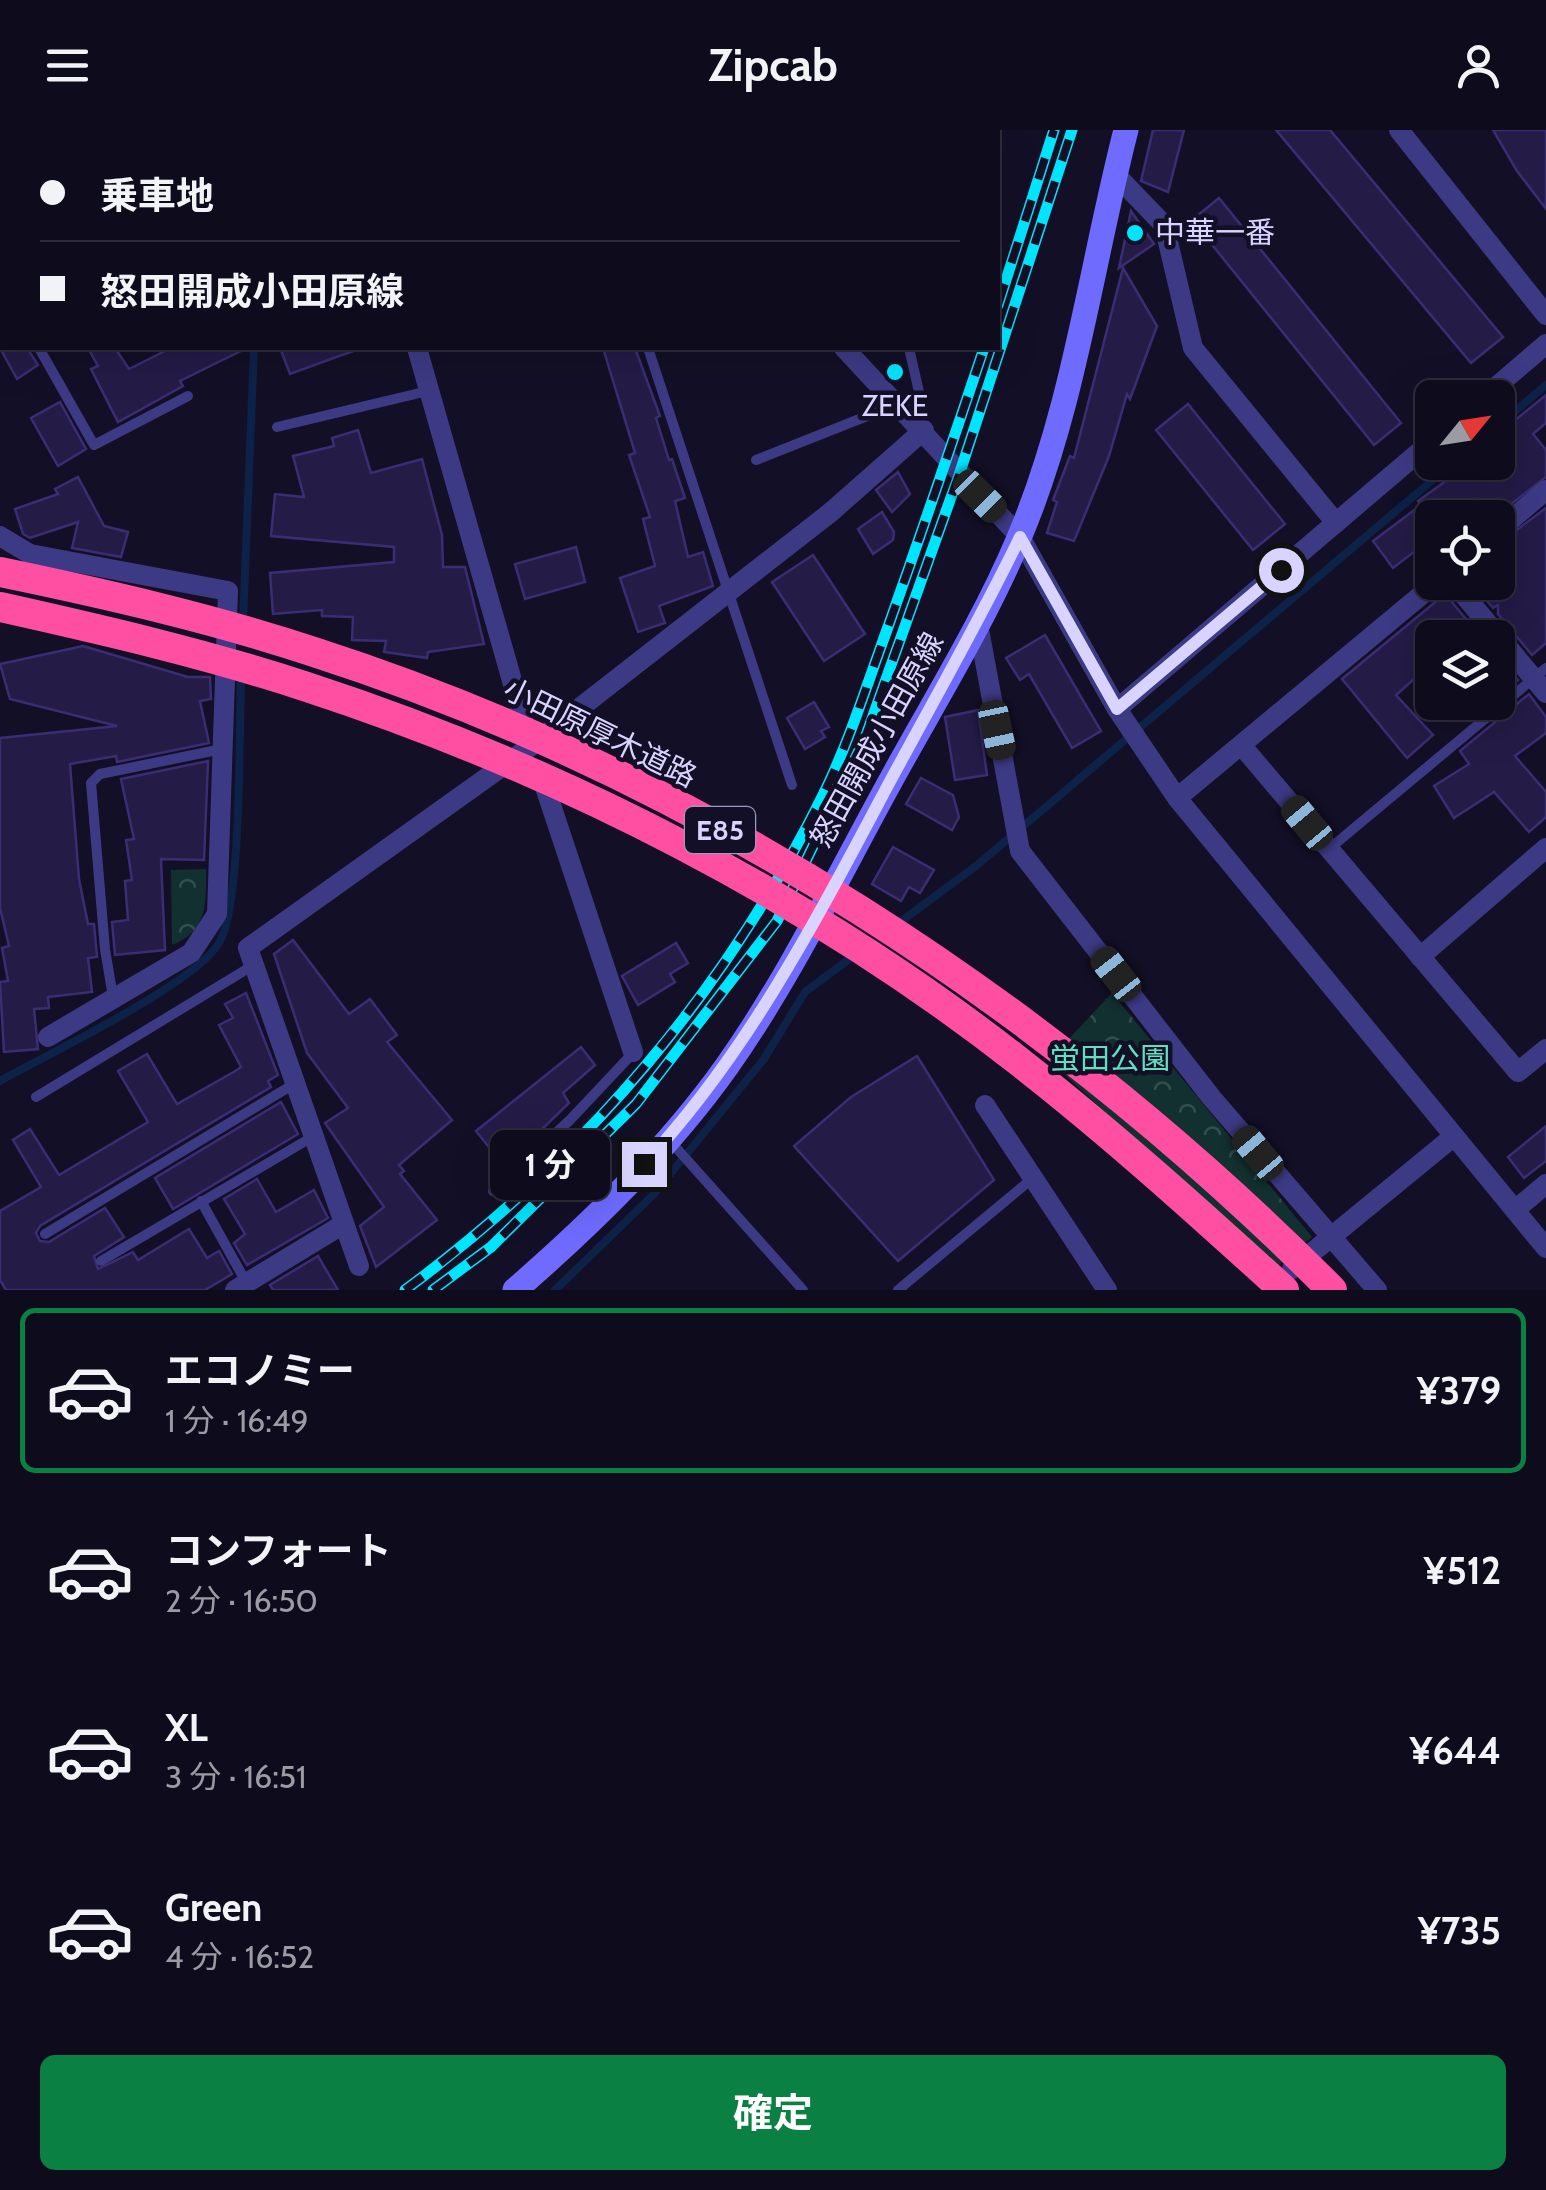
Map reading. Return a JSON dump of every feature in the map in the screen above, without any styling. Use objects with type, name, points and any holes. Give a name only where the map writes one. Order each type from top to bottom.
[{"type":"highway","name":"小田原厚木道路","points":[[0,572],[135,600],[315,652],[471,710],[618,777],[757,850],[906,939],[1052,1044],[1176,1148],[1332,1290]]},
{"type":"highway","name":"E85","points":[[0,607],[129,636],[308,687],[588,800],[751,884],[878,962],[1019,1061],[1142,1163],[1284,1290]]},
{"type":"main road","name":"怒田開成小田原線","points":[[515,1290],[673,1144],[765,1005],[978,624],[1020,537],[1075,362],[1126,130]]},
{"type":"street","points":[[1398,130],[1540,291],[1546,315]]},
{"type":"street","points":[[1115,174],[1164,225],[1193,348],[1336,523]]},
{"type":"street","points":[[1504,380],[1546,344]]},
{"type":"street","points":[[418,350],[531,746],[634,1052]]},
{"type":"street","points":[[846,350],[1020,537],[1117,709],[1176,798],[1546,1248]]},
{"type":"street","points":[[359,1266],[248,948],[531,746],[831,512],[924,430]]},
{"type":"street","points":[[1117,709],[1415,456]]},
{"type":"street","points":[[1515,516],[1546,490]]},
{"type":"street","points":[[0,536],[30,554],[228,591],[216,914],[191,953],[48,1036]]},
{"type":"street","points":[[1176,798],[1416,600]]},
{"type":"street","points":[[1469,600],[1542,680]]},
{"type":"street","points":[[978,624],[1020,852],[1211,1097],[1377,1290]]},
{"type":"street","points":[[1242,746],[1518,1072],[1546,1048]]},
{"type":"street","points":[[1420,957],[1546,848]]},
{"type":"street","points":[[985,1105],[1108,1290]]},
{"type":"street","points":[[1265,1290],[1453,1137]]},
{"type":"street","points":[[1515,1210],[1546,1184]]},
{"type":"street","points":[[241,1287],[342,1225]]},
{"type":"lane","points":[[40,350],[94,444],[188,396]]},
{"type":"lane","points":[[649,350],[792,785]]},
{"type":"lane","points":[[756,460],[903,407],[919,392],[909,350]]},
{"type":"lane","points":[[277,427],[428,391]]},
{"type":"lane","points":[[1329,849],[1542,680]]},
{"type":"lane","points":[[114,998],[103,930],[92,783],[100,774],[225,749]]},
{"type":"lane","points":[[36,1097],[252,966]]},
{"type":"lane","points":[[493,1191],[570,1120],[634,1052]]},
{"type":"lane","points":[[46,1234],[294,1084]]},
{"type":"lane","points":[[102,1261],[314,1136]]},
{"type":"lane","points":[[673,1144],[695,1164],[803,1290]]},
{"type":"lane","points":[[898,1290],[1034,1178]]},
{"type":"lane","points":[[201,1202],[241,1287]]},
{"type":"green space","points":[[206,869],[205,904],[199,924],[172,945],[171,870]]},
{"type":"green space","name":"蛍田公園","points":[[1112,993],[1312,1237],[1274,1269],[1049,1060]]},
{"type":"building","points":[[1153,130],[1184,130],[1168,192],[1141,181]]},
{"type":"building","points":[[1276,130],[1330,130],[1503,337],[1471,363]]},
{"type":"building","points":[[1493,130],[1546,130],[1546,209],[1517,171]]},
{"type":"building","points":[[1219,198],[1401,423],[1374,445],[1192,220]]},
{"type":"building","points":[[1131,211],[1154,244],[1119,268]]},
{"type":"building","points":[[1123,268],[1157,326],[1130,399],[1127,394],[1109,456],[1074,541],[1047,533],[1057,502],[1053,500],[1070,456],[1074,458]]},
{"type":"building","points":[[1,350],[28,350],[38,365],[17,379]]},
{"type":"building","points":[[89,350],[116,350],[129,369],[167,350],[243,350],[180,381],[183,386],[118,422],[91,369],[98,366]]},
{"type":"building","points":[[281,350],[356,350],[290,374]]},
{"type":"building","points":[[604,350],[636,350],[660,416],[656,418],[669,460],[672,459],[685,498],[675,501],[688,557],[703,552],[713,586],[659,606],[665,623],[638,632],[620,578],[655,566],[643,519],[650,517],[629,455],[635,453]]},
{"type":"building","points":[[1546,395],[1546,423],[1533,434],[1546,450],[1546,477],[1515,501],[1419,500],[1447,480],[1515,480],[1515,420]]},
{"type":"building","points":[[60,402],[86,449],[58,466],[31,418]]},
{"type":"building","points":[[1188,404],[1285,524],[1253,550],[1156,430]]},
{"type":"building","points":[[358,430],[371,473],[422,459],[442,535],[443,567],[465,567],[484,644],[428,652],[427,658],[384,652],[386,641],[352,640],[353,617],[322,616],[322,610],[273,614],[270,573],[394,562],[394,547],[271,536],[275,494],[304,497],[293,456],[334,446],[332,438]]},
{"type":"building","points":[[898,472],[910,494],[892,512],[876,490]]},
{"type":"building","points":[[78,477],[104,526],[128,532],[121,557],[72,548],[78,522],[30,538],[23,534],[15,509],[58,494],[55,489]]},
{"type":"building","points":[[1546,508],[1546,643],[1532,655],[1515,634],[1515,620],[1503,620],[1498,605],[1493,608],[1486,600],[1515,600],[1515,531]]},
{"type":"building","points":[[1415,510],[1415,551],[1393,568],[1373,541]]},
{"type":"building","points":[[882,512],[894,532],[893,540],[873,554],[858,529]]},
{"type":"building","points":[[576,547],[585,582],[525,599],[515,564]]},
{"type":"building","points":[[813,555],[865,634],[824,661],[772,582]]},
{"type":"building","points":[[1438,600],[1450,600],[1467,620],[1415,620],[1415,678],[1396,695],[1415,720],[1433,735],[1407,758],[1342,679]]},
{"type":"building","points":[[1045,635],[1101,731],[1072,748],[1029,674],[1020,680],[1006,658]]},
{"type":"building","points":[[83,646],[188,677],[210,677],[211,699],[200,701],[209,743],[117,762],[116,756],[70,764],[79,879],[88,924],[94,924],[97,957],[88,958],[92,992],[48,997],[49,1008],[34,1009],[38,1049],[4,1052],[0,982],[8,981],[2,948],[9,946],[0,908],[0,738],[117,726],[10,699],[0,664]]},
{"type":"building","points":[[1529,694],[1546,717],[1546,733],[1515,756],[1546,792],[1546,817],[1529,832],[1494,792],[1454,818],[1434,786],[1469,764],[1460,751],[1498,720],[1515,720],[1515,706]]},
{"type":"building","points":[[814,702],[829,727],[821,731],[825,737],[805,749],[787,718]]},
{"type":"building","points":[[978,710],[987,775],[955,780],[945,717]]},
{"type":"building","points":[[208,761],[204,860],[161,859],[165,950],[115,955],[112,922],[128,920],[125,881],[132,880],[126,840],[134,839],[121,779]]},
{"type":"building","points":[[921,778],[953,795],[959,817],[952,830],[906,804]]},
{"type":"building","points":[[893,847],[934,870],[920,893],[909,887],[901,901],[872,884]]},
{"type":"building","points":[[293,940],[349,1014],[370,999],[397,1035],[387,1042],[452,1120],[399,1165],[404,1171],[400,1174],[437,1220],[376,1267],[360,1226],[384,1207],[325,1123],[348,1108],[307,1053],[274,954]]},
{"type":"building","points":[[676,943],[688,963],[670,974],[675,982],[638,1005],[622,976]]},
{"type":"building","points":[[246,993],[278,1075],[268,1081],[271,1087],[40,1226],[36,1233],[40,1241],[49,1242],[105,1208],[124,1237],[94,1256],[98,1269],[133,1252],[138,1260],[189,1229],[207,1258],[219,1251],[232,1274],[205,1290],[6,1290],[0,1280],[0,1211],[41,1187],[13,1140],[30,1129],[59,1175],[148,1122],[118,1071],[147,1054],[177,1104],[237,1070],[241,1067],[219,1025],[233,1018],[225,1004]]},
{"type":"building","points":[[581,1047],[595,1065],[563,1093],[569,1103],[504,1166],[476,1131]]},
{"type":"building","points":[[917,1056],[994,1180],[898,1261],[794,1146],[851,1097]]},
{"type":"building","points":[[281,1102],[298,1134],[173,1209],[155,1178]]},
{"type":"building","points":[[1546,1126],[1546,1161],[1524,1178],[1508,1157]]},
{"type":"building","points":[[257,1179],[276,1212],[314,1190],[328,1218],[247,1265],[234,1243],[245,1234],[224,1199]]},
{"type":"building","points":[[318,1256],[338,1290],[273,1290],[270,1285]]},
{"type":"waterway","points":[[243,623],[254,350]]},
{"type":"waterway","points":[[1515,411],[1546,385]]},
{"type":"waterway","points":[[896,925],[976,866],[1433,480]]},
{"type":"waterway","points":[[0,1081],[152,998],[205,960],[219,943],[232,893],[236,856],[241,677]]},
{"type":"waterway","points":[[555,1290],[654,1194],[764,1059],[805,992],[856,954]]},
{"type":"railway","points":[[1000,299],[1054,130]]},
{"type":"railway","points":[[1000,350],[1072,130]]},
{"type":"railway","points":[[405,1290],[470,1239],[589,1128],[694,1005],[740,939],[822,797],[849,735],[983,350]]},
{"type":"railway","points":[[433,1290],[491,1247],[636,1104],[777,921],[865,738],[1000,350]]},
{"type":"place","name":"中華一番","points":[[1135,233]]},
{"type":"place","name":"ZEKE","points":[[895,372]]},
{"type":"route","points":[[644,1164],[699,1103],[765,1005],[978,624],[1020,537],[1117,709],[1281,570]]}]
